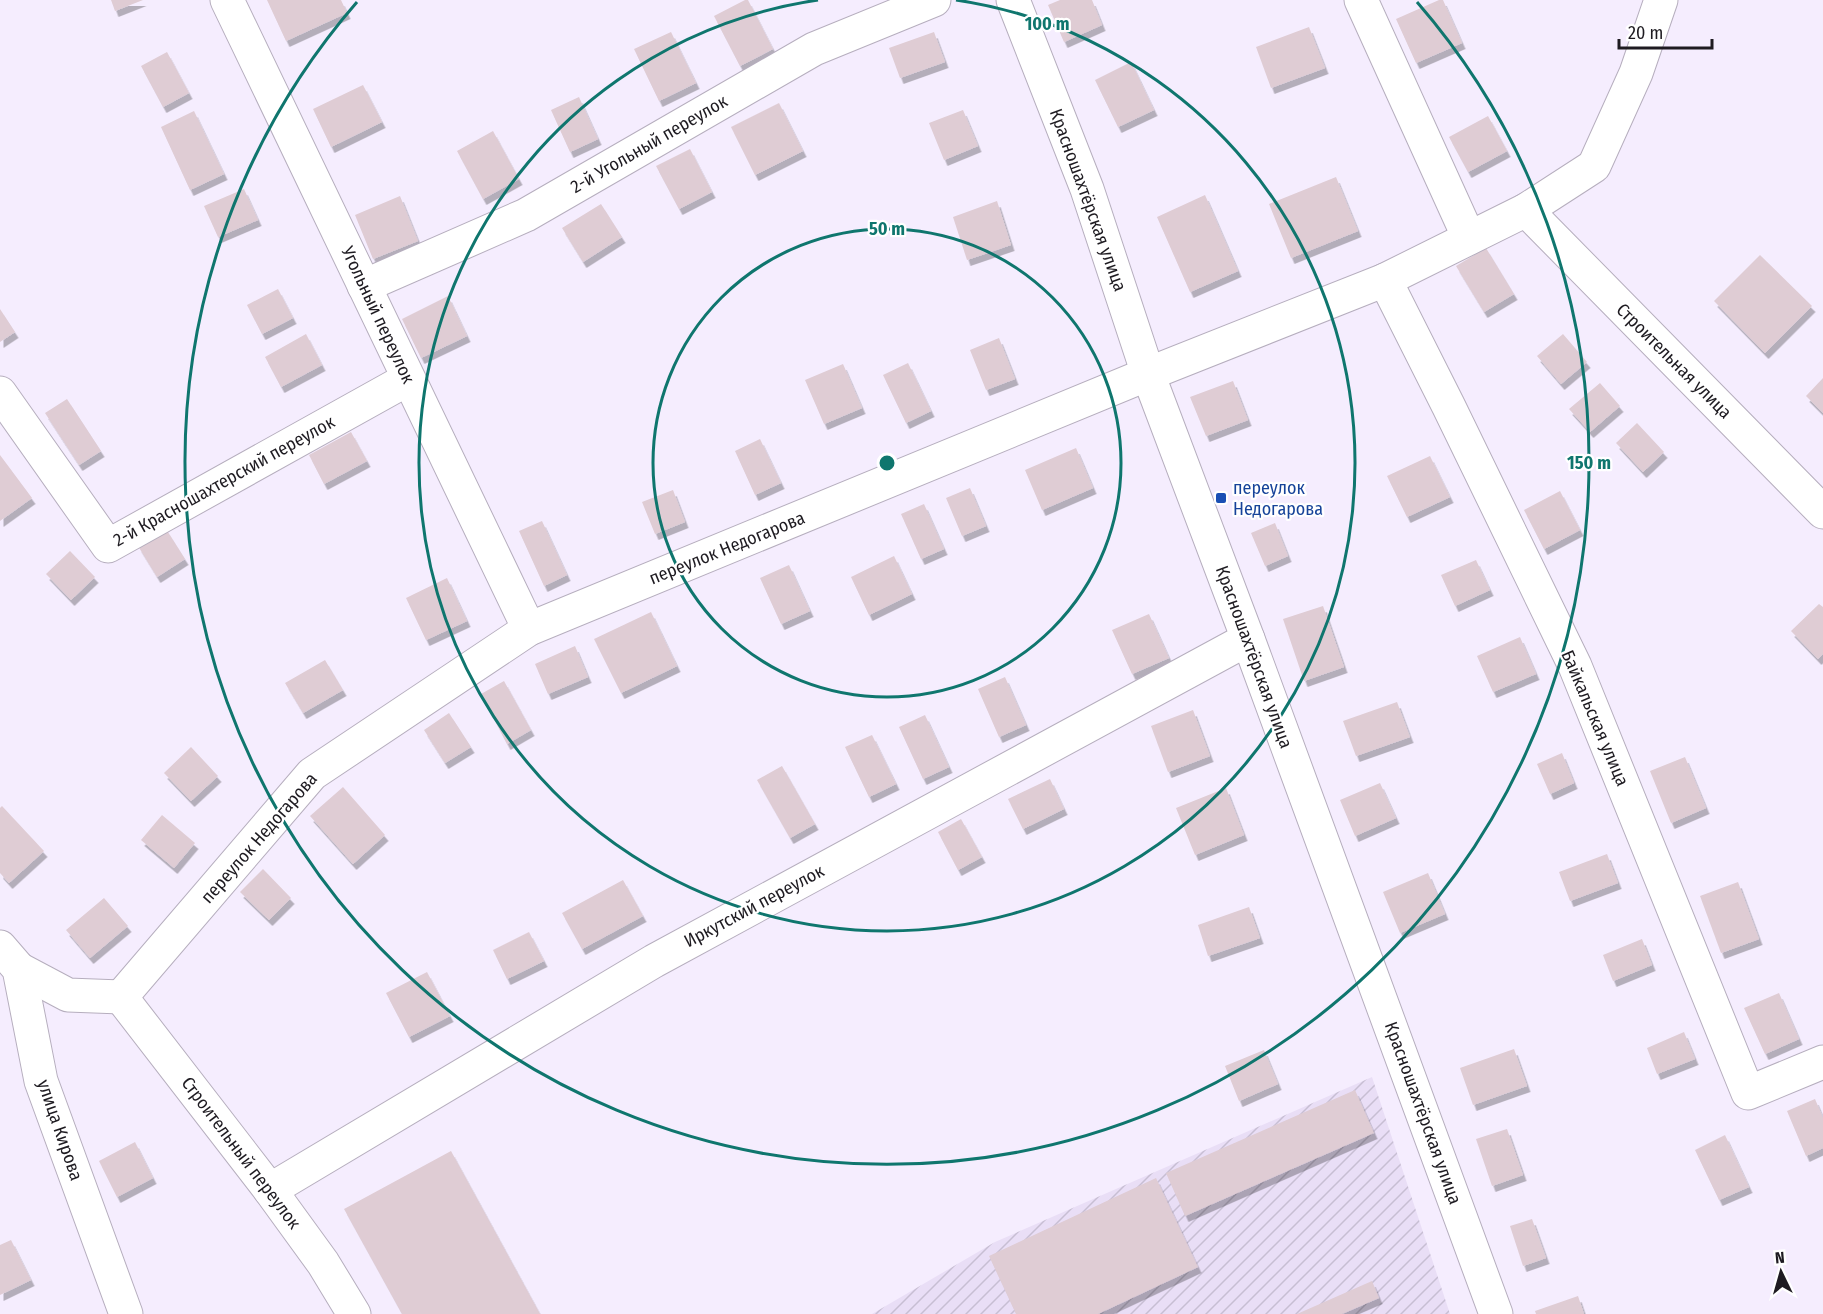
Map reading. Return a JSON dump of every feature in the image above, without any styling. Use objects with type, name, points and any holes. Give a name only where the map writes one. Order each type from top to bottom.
[{"type":"street","name":"Угольный переулок","points":[[227,0],[529,629]]},
{"type":"street","name":"2-й Угольный переулок","points":[[364,286],[526,215],[814,50],[934,0]]},
{"type":"street","name":"Красношахтёрская улица","points":[[1013,0],[1087,189],[1148,374],[1496,1314]]},
{"type":"street","points":[[1361,0],[1469,238]]},
{"type":"street","name":"переулок Недогарова","points":[[121,997],[312,774],[529,629],[1148,374],[1385,280],[1526,210],[1594,166],[1636,73],[1661,0]]},
{"type":"street","name":"Строительная улица","points":[[1526,210],[1823,512]]},
{"type":"street","name":"Байкальская улица","points":[[1385,280],[1575,666],[1748,1093],[1823,1062]]},
{"type":"street","name":"2-й Красношахтерский переулок","points":[[0,393],[108,546],[408,379]]},
{"type":"street","name":"Иркутский переулок","points":[[270,1190],[654,961],[1248,639]]},
{"type":"street","points":[[10,958],[68,995],[121,997]]},
{"type":"street","name":"улица Кирова","points":[[10,958],[41,1081],[126,1314]]},
{"type":"street","name":"Строительный переулок","points":[[121,997],[270,1190],[323,1263],[354,1314]]},
{"type":"shaded area","points":[[1372,1077],[1450,1314],[872,1314],[995,1242]]},
{"type":"building","points":[[111,0],[143,0],[115,11]]},
{"type":"building","points":[[267,0],[341,0],[347,13],[286,41]]},
{"type":"building","points":[[748,0],[773,49],[740,66],[714,16]]},
{"type":"building","points":[[1060,0],[1092,0],[1102,25],[1064,42],[1048,5]]},
{"type":"building","points":[[1443,0],[1462,43],[1416,63],[1396,19]]},
{"type":"building","points":[[1309,27],[1325,68],[1271,88],[1256,47]]},
{"type":"building","points":[[671,32],[696,83],[659,101],[634,49]]},
{"type":"building","points":[[934,32],[945,62],[900,78],[889,48]]},
{"type":"building","points":[[167,52],[189,93],[163,107],[141,66]]},
{"type":"building","points":[[1131,62],[1154,110],[1118,127],[1095,80]]},
{"type":"building","points":[[363,85],[382,122],[331,147],[313,109]]},
{"type":"building","points":[[579,97],[598,139],[570,152],[551,110]]},
{"type":"building","points":[[779,103],[803,151],[755,175],[731,127]]},
{"type":"building","points":[[963,110],[978,146],[944,160],[929,123]]},
{"type":"building","points":[[194,111],[224,174],[190,190],[161,127]]},
{"type":"building","points":[[1488,116],[1507,151],[1468,172],[1449,137]]},
{"type":"building","points":[[493,131],[519,179],[483,199],[457,151]]},
{"type":"building","points":[[690,149],[712,192],[679,209],[656,166]]},
{"type":"building","points":[[1336,177],[1358,231],[1291,258],[1269,204]]},
{"type":"building","points":[[244,189],[258,220],[218,237],[204,206]]},
{"type":"building","points":[[1205,195],[1238,271],[1190,292],[1157,217]]},
{"type":"building","points":[[400,196],[418,241],[373,259],[355,215]]},
{"type":"building","points":[[997,201],[1011,245],[967,260],[953,217]]},
{"type":"building","points":[[601,204],[622,237],[583,262],[562,228]]},
{"type":"building","points":[[1486,248],[1514,294],[1484,312],[1456,266]]},
{"type":"building","points":[[1760,255],[1812,306],[1765,353],[1714,301]]},
{"type":"building","points":[[278,289],[293,318],[262,334],[247,305]]},
{"type":"building","points":[[448,296],[467,336],[421,358],[402,319]]},
{"type":"building","points":[[0,309],[15,332],[0,342]]},
{"type":"building","points":[[306,334],[322,365],[281,387],[265,357]]},
{"type":"building","points":[[1563,334],[1587,362],[1561,384],[1537,356]]},
{"type":"building","points":[[999,338],[1015,379],[986,390],[970,350]]},
{"type":"building","points":[[908,363],[931,411],[906,423],[883,375]]},
{"type":"building","points":[[843,364],[862,408],[824,424],[805,380]]},
{"type":"building","points":[[1823,378],[1823,413],[1806,396]]},
{"type":"building","points":[[1233,381],[1248,420],[1206,436],[1190,397]]},
{"type":"building","points":[[1600,383],[1620,406],[1590,432],[1569,409]]},
{"type":"building","points":[[67,399],[101,451],[79,465],[45,413]]},
{"type":"building","points":[[1637,423],[1664,452],[1643,472],[1616,443]]},
{"type":"building","points":[[351,432],[367,461],[324,484],[309,455]]},
{"type":"building","points":[[760,439],[781,483],[755,495],[735,451]]},
{"type":"building","points":[[1076,448],[1093,488],[1042,510],[1025,470]]},
{"type":"building","points":[[0,455],[32,498],[0,521]]},
{"type":"building","points":[[1430,456],[1450,497],[1407,517],[1387,476]]},
{"type":"building","points":[[970,488],[986,526],[962,536],[946,498]]},
{"type":"building","points":[[673,490],[685,522],[655,534],[642,502]]},
{"type":"building","points":[[1560,491],[1580,530],[1544,549],[1524,510]]},
{"type":"building","points":[[924,504],[944,549],[921,559],[901,514]]},
{"type":"building","points":[[542,521],[567,575],[544,586],[519,531]]},
{"type":"building","points":[[1275,523],[1288,556],[1265,566],[1251,533]]},
{"type":"building","points":[[166,529],[185,559],[157,577],[138,546]]},
{"type":"building","points":[[70,551],[95,577],[71,600],[46,574]]},
{"type":"building","points":[[894,556],[912,594],[869,615],[851,577]]},
{"type":"building","points":[[1476,560],[1490,590],[1455,606],[1441,575]]},
{"type":"building","points":[[789,565],[810,611],[781,624],[760,578]]},
{"type":"building","points":[[447,578],[467,621],[426,640],[406,598]]},
{"type":"building","points":[[1819,604],[1823,607],[1823,654],[1818,659],[1791,631]]},
{"type":"building","points":[[1323,606],[1344,667],[1304,681],[1283,619]]},
{"type":"building","points":[[651,612],[677,666],[621,693],[594,639]]},
{"type":"building","points":[[1149,614],[1169,658],[1132,674],[1112,630]]},
{"type":"building","points":[[1520,637],[1536,674],[1493,692],[1477,656]]},
{"type":"building","points":[[575,646],[588,677],[548,694],[535,664]]},
{"type":"building","points":[[325,660],[343,690],[303,713],[285,683]]},
{"type":"building","points":[[1005,677],[1026,725],[999,737],[978,689]]},
{"type":"building","points":[[504,681],[531,730],[507,744],[481,694]]},
{"type":"building","points":[[1397,702],[1410,737],[1356,756],[1343,721]]},
{"type":"building","points":[[1193,710],[1210,756],[1168,772],[1151,726]]},
{"type":"building","points":[[449,713],[471,747],[445,763],[424,730]]},
{"type":"building","points":[[925,715],[949,767],[923,779],[899,727]]},
{"type":"building","points":[[872,735],[896,784],[869,797],[845,747]]},
{"type":"building","points":[[191,747],[218,776],[191,801],[164,773]]},
{"type":"building","points":[[1562,753],[1574,783],[1550,794],[1537,764]]},
{"type":"building","points":[[1685,757],[1706,808],[1671,823],[1650,771]]},
{"type":"building","points":[[782,766],[815,824],[790,838],[757,780]]},
{"type":"building","points":[[1050,779],[1064,809],[1023,829],[1008,799]]},
{"type":"building","points":[[1380,783],[1396,818],[1355,836],[1340,800]]},
{"type":"building","points":[[343,787],[385,835],[353,864],[310,816]]},
{"type":"building","points":[[1226,788],[1244,835],[1195,855],[1176,808]]},
{"type":"building","points":[[2,806],[44,851],[9,883],[0,873],[0,808]]},
{"type":"building","points":[[162,815],[195,843],[174,868],[141,840]]},
{"type":"building","points":[[961,819],[982,857],[958,870],[938,832]]},
{"type":"building","points":[[1607,854],[1618,883],[1570,901],[1559,872]]},
{"type":"building","points":[[263,869],[291,898],[269,920],[240,892]]},
{"type":"building","points":[[1428,873],[1445,914],[1400,933],[1383,892]]},
{"type":"building","points":[[623,880],[643,916],[582,949],[562,913]]},
{"type":"building","points":[[1738,882],[1759,939],[1721,953],[1700,896]]},
{"type":"building","points":[[104,898],[128,926],[90,958],[66,930]]},
{"type":"building","points":[[1249,907],[1260,938],[1208,956],[1198,925]]},
{"type":"building","points":[[529,932],[544,961],[507,979],[493,950]]},
{"type":"building","points":[[1642,939],[1652,965],[1613,981],[1603,955]]},
{"type":"building","points":[[427,972],[450,1016],[409,1037],[386,993]]},
{"type":"building","points":[[1779,993],[1799,1039],[1765,1054],[1744,1008]]},
{"type":"building","points":[[1684,1032],[1695,1059],[1657,1074],[1647,1048]]},
{"type":"building","points":[[1514,1049],[1527,1086],[1473,1105],[1460,1068]]},
{"type":"building","points":[[1264,1050],[1278,1084],[1239,1101],[1225,1066]]},
{"type":"building","points":[[1355,1090],[1374,1133],[1185,1216],[1166,1173]]},
{"type":"building","points":[[1815,1099],[1823,1118],[1823,1148],[1806,1156],[1787,1111]]},
{"type":"building","points":[[1507,1129],[1523,1175],[1492,1186],[1476,1139]]},
{"type":"building","points":[[1725,1135],[1749,1187],[1719,1200],[1695,1150]]},
{"type":"building","points":[[135,1142],[153,1178],[117,1197],[99,1161]]},
{"type":"building","points":[[451,1151],[540,1314],[402,1314],[344,1209]]},
{"type":"building","points":[[1156,1178],[1198,1267],[1098,1314],[1016,1314],[989,1256]]},
{"type":"building","points":[[1532,1219],[1546,1258],[1523,1266],[1510,1226]]},
{"type":"building","points":[[11,1240],[31,1280],[0,1295],[0,1245]]},
{"type":"building","points":[[1372,1281],[1379,1298],[1342,1314],[1297,1314]]},
{"type":"building","points":[[1578,1296],[1584,1314],[1536,1314],[1535,1311]]},
{"type":"place","name":"переулок Недогарова","points":[[1221,498]]}]
